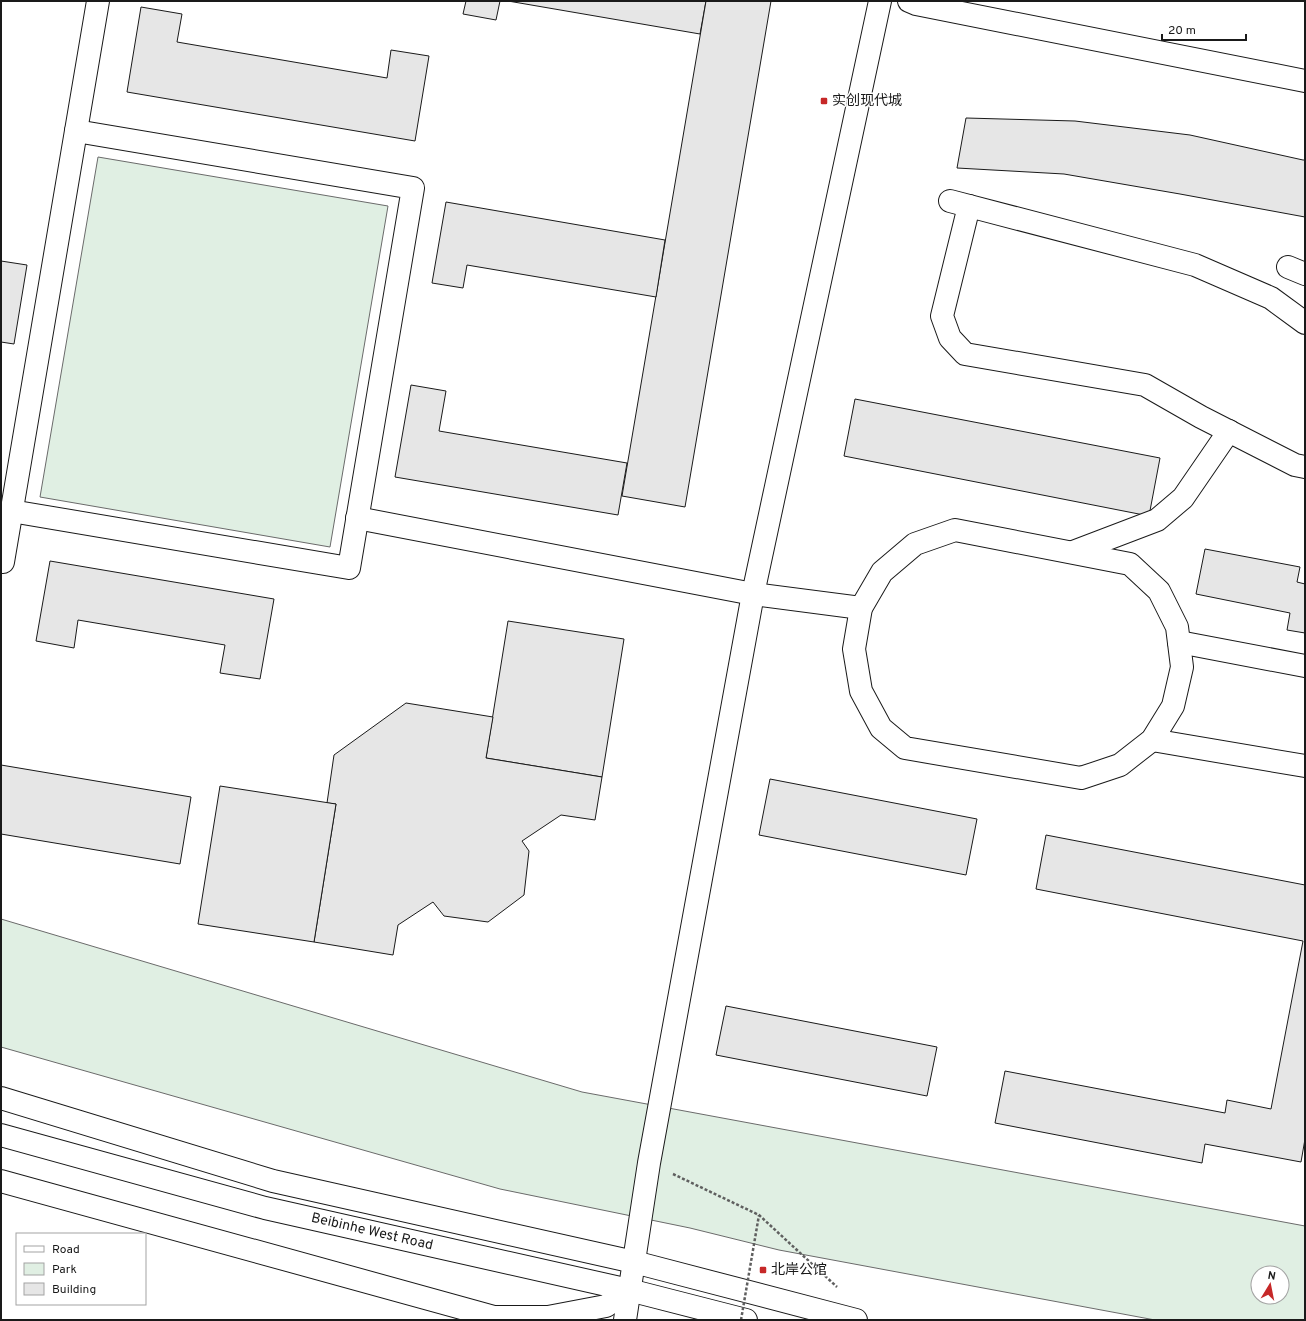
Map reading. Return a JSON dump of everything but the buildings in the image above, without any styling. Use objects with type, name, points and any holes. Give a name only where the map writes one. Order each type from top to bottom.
[{"type":"street","points":[[3,562],[98,1]]},
{"type":"street","points":[[625,1320],[649,1163],[753,594],[880,1]]},
{"type":"street","points":[[909,1],[916,4],[1305,81]]},
{"type":"street","points":[[11,511],[349,568],[414,188],[76,131]]},
{"type":"street","points":[[1305,323],[1271,298],[1195,265],[959,204],[942,316],[950,338],[965,354],[1145,385],[1201,417],[1295,465],[1305,467]]},
{"type":"street","points":[[1073,552],[1157,520],[1182,498],[1229,431]]},
{"type":"street","points":[[357,518],[753,594],[861,608]]},
{"type":"street","points":[[955,530],[1130,564],[1159,591],[1177,627],[1182,667],[1173,706],[1152,740],[1120,765],[1082,778],[905,748],[881,728],[861,691],[854,649],[861,608],[882,572],[915,544],[955,530]]},
{"type":"street","points":[[1179,642],[1305,666]]},
{"type":"street","points":[[1152,740],[1305,766]]},
{"type":"street","points":[[1,1098],[273,1181],[634,1262],[856,1320]]},
{"type":"street","name":"Beibinhe West Road","points":[[1,1135],[265,1208],[629,1290],[746,1320]]},
{"type":"street","points":[[1,1181],[500,1318],[548,1317],[606,1306],[629,1290]]},
{"type":"path","points":[[649,1163],[760,1215],[838,1288]]},
{"type":"path","points":[[741,1320],[760,1215]]},
{"type":"green space","points":[[98,157],[388,206],[330,547],[40,497]]},
{"type":"green space","points":[[1,919],[582,1092],[1305,1226],[1305,1320],[1155,1320],[779,1250],[690,1228],[500,1189],[1,1047]]},
{"type":"place","name":"实创现代城","points":[[824,101]]},
{"type":"place","name":"北岸公馆","points":[[763,1270]]}]
